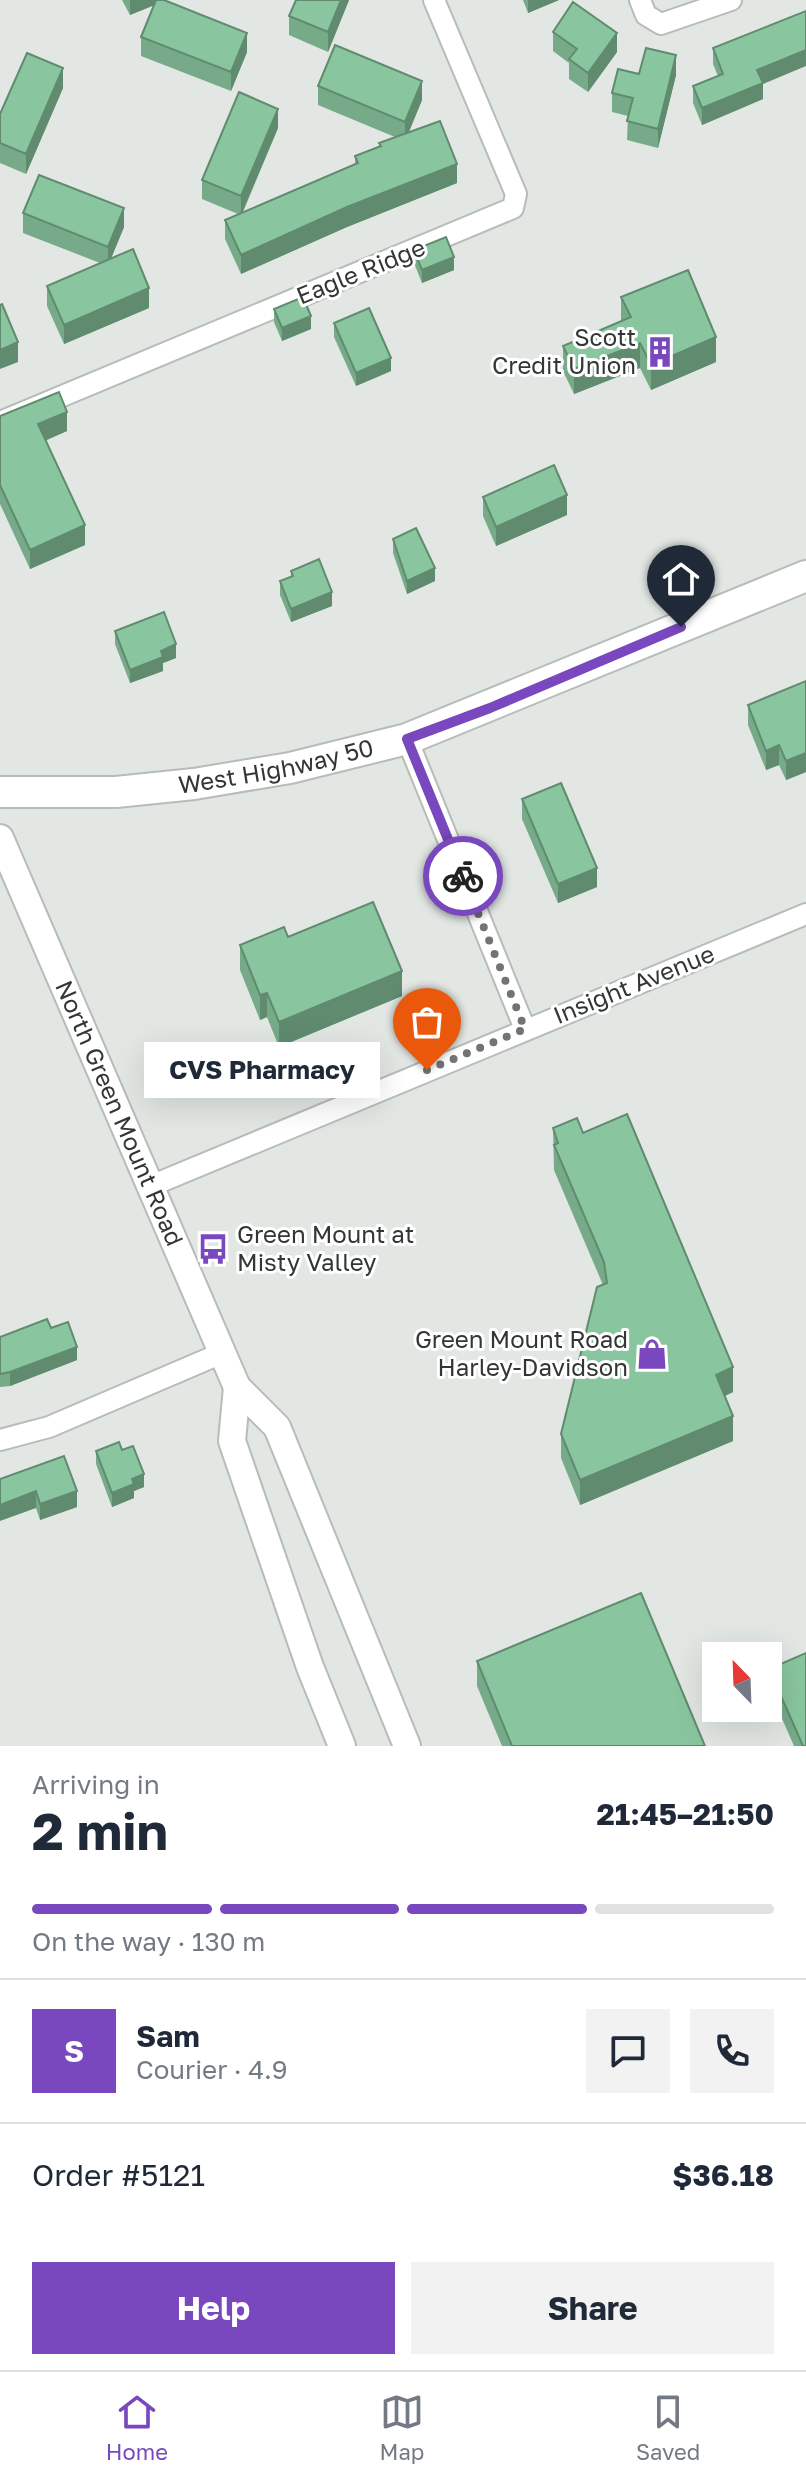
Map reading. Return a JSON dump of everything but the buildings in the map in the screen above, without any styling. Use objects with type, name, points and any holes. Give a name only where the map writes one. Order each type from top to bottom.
[{"type":"main road","name":"West Highway 50","points":[[0,792],[116,792],[194,784],[290,768],[407,739],[490,708],[806,576]]},
{"type":"street","name":"Eagle Ridge","points":[[0,422],[513,208],[516,194],[434,0]]},
{"type":"street","points":[[640,0],[646,15],[661,24],[731,0]]},
{"type":"street","points":[[407,739],[525,1029]]},
{"type":"street","name":"North Green Mount Road","points":[[0,838],[153,1185],[237,1387],[277,1427],[407,1746]]},
{"type":"street","name":"Insight Avenue","points":[[153,1185],[806,914]]},
{"type":"street","points":[[0,1440],[49,1427],[222,1353]]},
{"type":"street","name":"North Green Mount Road","points":[[237,1387],[232,1441],[310,1667],[342,1746]]},
{"type":"way so far","points":[[427,1070],[525,1029],[463,876]]},
{"type":"place","name":"Scott Credit Union","points":[[660,352]]},
{"type":"place","name":"CVS Pharmacy","points":[[427,1070]]},
{"type":"place","name":"Green Mount at Misty Valley","points":[[213,1249]]},
{"type":"place","name":"Green Mount Road Harley-Davidson","points":[[652,1354]]},
{"type":"route","points":[[463,876],[407,739],[490,708],[681,627]]}]
